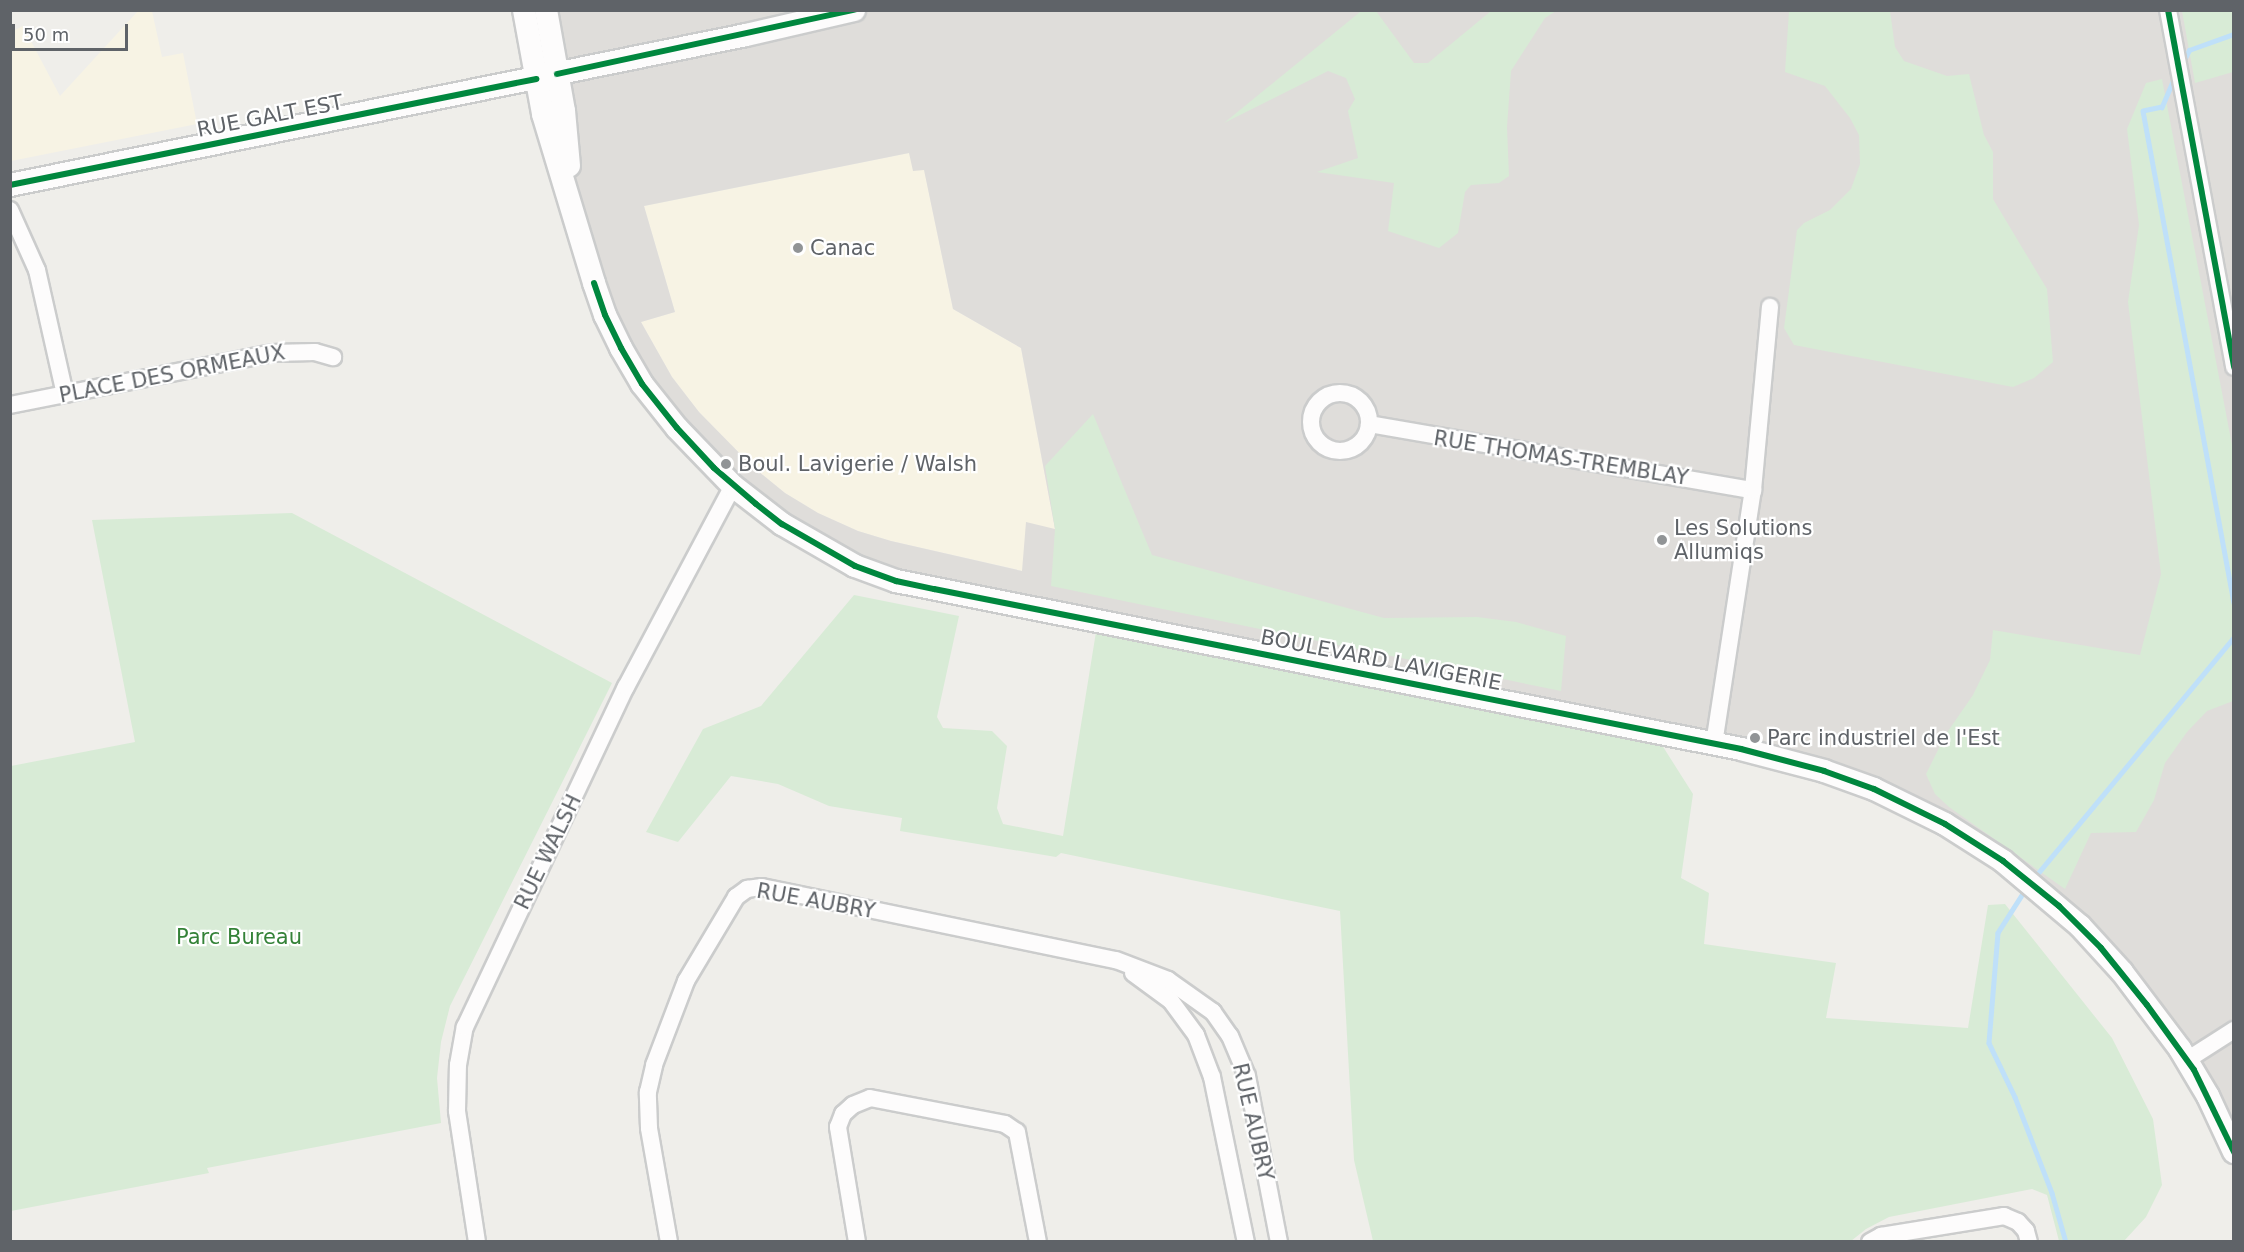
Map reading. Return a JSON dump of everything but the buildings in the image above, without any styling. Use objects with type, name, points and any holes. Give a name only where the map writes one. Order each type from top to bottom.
[{"type":"street","name":"BOULEVARD LAVIGERIE","points":[[524,10],[546,76],[564,111],[573,206],[604,315],[642,384],[677,428],[733,486],[782,524],[855,566],[896,581],[1714,744],[1786,760],[1874,789],[1945,824],[2003,861],[2080,926],[2122,972],[2187,1060],[2208,1096],[2234,1152]]},
{"type":"street","name":"BOULEVARD LAVIGERIE","points":[[546,10],[546,76]]},
{"type":"street","name":"RUE GALT EST","points":[[10,185],[546,76],[854,10]]},
{"type":"street","points":[[2168,10],[2234,367]]},
{"type":"street","points":[[10,210],[37,270],[65,394]]},
{"type":"street","points":[[1714,744],[1753,489],[1770,308]]},
{"type":"street","name":"PLACE DES ORMEAUX","points":[[10,405],[272,352],[315,352],[333,357]]},
{"type":"street","name":"RUE THOMAS-TREMBLAY","points":[[1369,424],[1753,489]]},
{"type":"street","name":"RUE WALSH","points":[[477,1242],[457,1110],[458,1065],[465,1027],[626,687],[733,486]]},
{"type":"street","name":"RUE AUBRY","points":[[669,1242],[649,1128],[648,1092],[654,1065],[686,981],[736,897],[747,889],[762,887],[1116,960],[1168,980],[1213,1012],[1230,1036],[1247,1076],[1279,1242]]},
{"type":"street","name":"RUE AUBRY","points":[[1116,960],[1171,1001],[1196,1035],[1212,1077],[1246,1242]]},
{"type":"street","points":[[2187,1060],[2234,1030]]},
{"type":"street","points":[[857,1242],[838,1127],[843,1114],[853,1105],[870,1098],[1005,1124],[1017,1132],[1038,1242]]},
{"type":"street","points":[[1870,1242],[1881,1236],[2004,1216],[2018,1222],[2026,1231],[2030,1242]]},
{"type":"shaded area","points":[[138,11],[152,11],[162,57],[183,53],[197,124],[11,161],[11,32],[23,26],[60,96]]},
{"type":"shaded area","points":[[534,11],[2233,11],[2233,1152],[2208,1096],[2059,906],[1874,789],[855,566],[714,468],[605,315]],"holes":[[[909,153],[913,171],[924,170],[953,309],[1021,348],[1055,529],[1026,522],[1022,571],[891,541],[858,531],[818,513],[785,493],[753,467],[699,412],[672,377],[641,322],[675,312],[644,206]]]},
{"type":"shaded area","name":"Canac","points":[[909,153],[924,169],[953,309],[1021,348],[1055,529],[1023,571],[891,541],[858,531],[818,513],[785,493],[753,467],[699,412],[672,377],[641,322],[675,312],[644,206]]},
{"type":"green space","points":[[1376,11],[1414,63],[1428,63],[1491,11],[1556,11],[1545,18],[1511,71],[1507,127],[1509,176],[1499,183],[1471,185],[1465,192],[1458,233],[1439,248],[1388,231],[1394,183],[1317,172],[1358,158],[1348,111],[1355,99],[1346,78],[1328,71],[1224,123],[1360,12]]},
{"type":"green space","points":[[1789,11],[1890,11],[1895,47],[1904,61],[1947,76],[1969,74],[1984,135],[1993,152],[1993,199],[2047,289],[2053,362],[2034,378],[2013,387],[1794,345],[1784,328],[1797,230],[1804,223],[1830,210],[1851,189],[1860,164],[1859,135],[1850,118],[1825,86],[1785,72]]},
{"type":"green space","points":[[2182,11],[2233,11],[2233,72],[2195,83]]},
{"type":"green space","points":[[2162,79],[2233,450],[2233,701],[2207,711],[2187,732],[2165,763],[2154,800],[2136,832],[2091,833],[2065,889],[1949,807],[1935,794],[1926,774],[1946,734],[1973,695],[1990,660],[1993,630],[2140,655],[2161,574],[2128,302],[2139,225],[2127,129],[2146,83]]},
{"type":"green space","points":[[1093,414],[1152,555],[1384,618],[1477,617],[1516,622],[1566,636],[1561,691],[1051,586],[1055,529],[1045,466]]},
{"type":"green space","name":"Parc Bureau","points":[[292,513],[612,683],[450,1006],[441,1042],[437,1078],[441,1123],[207,1168],[209,1173],[11,1211],[11,766],[135,742],[92,520]]},
{"type":"green space","points":[[854,595],[959,616],[937,717],[943,728],[992,731],[1007,746],[997,808],[1003,824],[1063,836],[1096,632],[1660,742],[1693,794],[1681,878],[1709,893],[1704,944],[1836,963],[1826,1018],[1968,1028],[1988,905],[2005,904],[2112,1038],[2153,1119],[2162,1185],[2146,1217],[2124,1241],[2059,1241],[2047,1195],[2032,1189],[1889,1217],[1866,1229],[1851,1241],[1373,1241],[1354,1160],[1340,911],[1061,853],[1056,857],[900,831],[902,818],[829,806],[778,784],[731,776],[678,842],[646,832],[703,729],[761,706]]},
{"type":"waterway","points":[[2183,62],[2189,50],[2234,34]]},
{"type":"waterway","points":[[2175,77],[2162,107],[2143,111],[2234,603]]},
{"type":"waterway","points":[[2034,878],[2234,637]]},
{"type":"waterway","points":[[2026,889],[1998,933],[1989,1043],[2015,1097],[2052,1193],[2066,1242]]},
{"type":"cycle path","points":[[557,74],[854,10]]},
{"type":"cycle path","points":[[2168,10],[2234,367]]},
{"type":"cycle path","points":[[10,185],[536,79]]},
{"type":"cycle path","points":[[594,283],[605,315],[621,348],[642,384],[677,428],[714,468],[756,504],[782,524],[855,566],[896,581],[934,589],[1741,749],[1824,771],[1874,789],[1945,824],[2003,861],[2059,906],[2101,948],[2147,1005],[2194,1070],[2234,1152]]},
{"type":"place","name":"Canac","points":[[798,248]]},
{"type":"place","name":"Boul. Lavigerie / Walsh","points":[[726,464]]},
{"type":"place","name":"Les Solutions Allumiqs","points":[[1662,540]]},
{"type":"place","name":"Parc industriel de l'Est","points":[[1755,738]]}]
